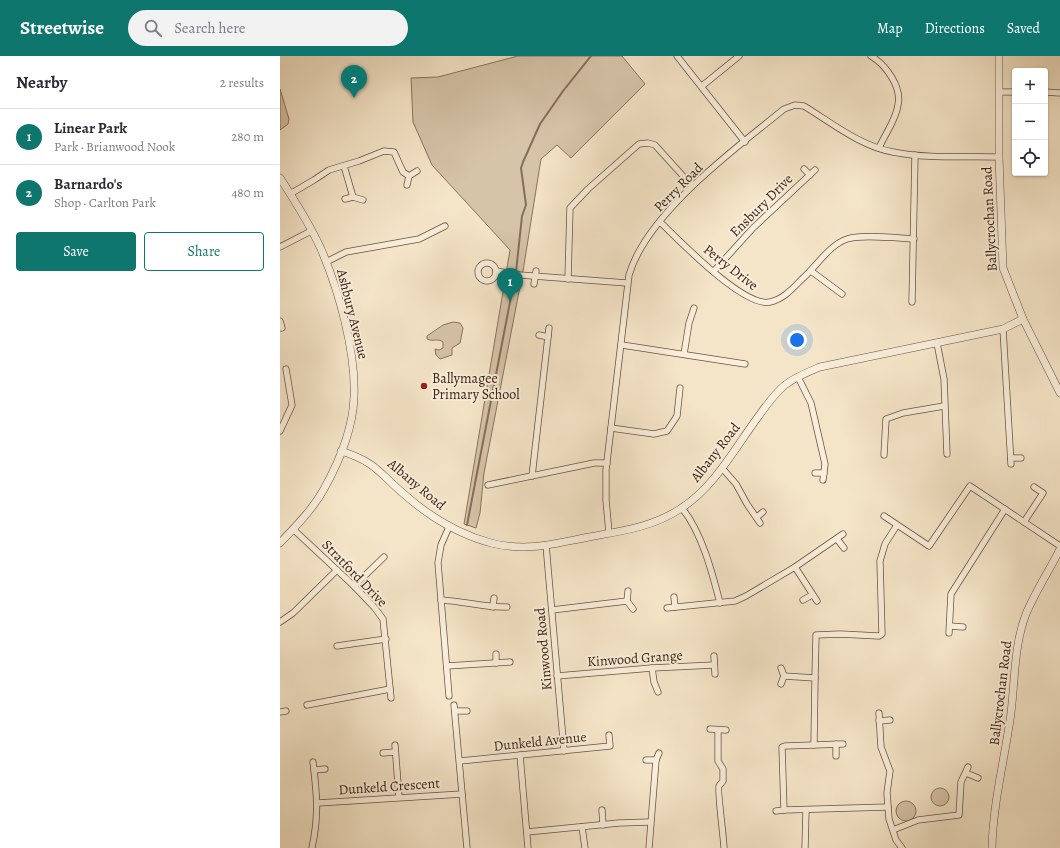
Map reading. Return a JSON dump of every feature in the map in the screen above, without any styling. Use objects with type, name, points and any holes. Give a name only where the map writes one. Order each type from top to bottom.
[{"type":"street","points":[[677,56],[745,142]]},
{"type":"street","points":[[702,86],[739,56]]},
{"type":"street","points":[[871,56],[885,67],[892,78],[898,94],[898,105],[879,148]]},
{"type":"street","name":"Ballycrochan Road","points":[[999,56],[999,157],[1003,268],[1023,319],[1060,393]]},
{"type":"street","points":[[999,92],[1012,92]]},
{"type":"street","points":[[1048,92],[1060,93]]},
{"type":"street","name":"Perry Road","points":[[609,533],[606,500],[607,463],[622,345],[627,283],[631,268],[638,254],[660,222],[692,186],[784,109],[795,105],[804,106],[856,138],[892,152],[915,155],[999,157]]},
{"type":"street","points":[[568,279],[570,208],[588,189],[639,144],[648,143],[655,145],[692,186]]},
{"type":"street","points":[[290,194],[329,170],[359,161],[373,154],[390,151],[394,152],[403,172],[409,176]]},
{"type":"street","points":[[912,302],[915,155]]},
{"type":"street","points":[[344,166],[353,197]]},
{"type":"street","name":"Ensbury Drive","points":[[804,169],[810,175]]},
{"type":"street","name":"Ensbury Drive","points":[[714,271],[753,228],[815,170]]},
{"type":"street","points":[[407,185],[409,176],[418,171]]},
{"type":"street","name":"Ashbury Avenue","points":[[280,178],[311,231],[326,262],[342,313],[353,365],[354,398],[349,429],[341,452],[324,489],[302,520],[280,543]]},
{"type":"street","points":[[345,199],[353,197],[363,200]]},
{"type":"street","name":"Perry Drive","points":[[660,222],[714,271],[748,297],[764,302],[777,299],[787,294],[834,247],[848,238],[914,239]]},
{"type":"street","points":[[326,262],[346,252],[419,239],[445,226]]},
{"type":"street","points":[[280,247],[311,231]]},
{"type":"street","points":[[811,271],[842,294]]},
{"type":"street","points":[[496,272],[520,275],[536,274],[568,279],[627,283]]},
{"type":"street","points":[[534,284],[536,274]]},
{"type":"street","points":[[684,354],[689,323],[694,308]]},
{"type":"street","name":"Albany Road","points":[[341,452],[365,459],[383,472],[403,494],[422,509],[449,527],[466,536],[492,543],[522,548],[609,533],[660,521],[682,508],[702,490],[722,468],[773,397],[783,386],[798,377],[820,367],[1003,329],[1023,319]]},
{"type":"street","points":[[280,321],[282,328],[280,328]]},
{"type":"street","points":[[532,476],[549,328]]},
{"type":"street","points":[[1003,329],[1011,461],[1020,458]]},
{"type":"street","points":[[539,335],[548,337]]},
{"type":"street","points":[[938,343],[944,379],[947,454]]},
{"type":"street","points":[[622,345],[745,364]]},
{"type":"street","points":[[280,431],[292,405],[286,369]]},
{"type":"street","points":[[798,377],[811,403],[824,464],[823,480]]},
{"type":"street","points":[[611,428],[654,434],[667,431],[676,416],[680,388]]},
{"type":"street","points":[[884,455],[886,419],[903,413],[944,406]]},
{"type":"street","points":[[488,485],[594,463],[607,463]]},
{"type":"street","points":[[722,468],[736,484],[760,523]]},
{"type":"street","points":[[815,473],[824,473]]},
{"type":"street","points":[[884,516],[929,546],[970,486],[1060,546]]},
{"type":"street","points":[[1024,522],[1043,493],[1034,487]]},
{"type":"street","points":[[682,508],[691,524],[712,572],[720,603]]},
{"type":"street","points":[[949,633],[951,594],[1005,509]]},
{"type":"street","points":[[757,517],[763,512]]},
{"type":"street","points":[[814,745],[816,635],[840,634],[875,637],[882,634],[880,562],[885,544],[897,525]]},
{"type":"street","points":[[449,527],[441,545],[438,563],[449,696]]},
{"type":"street","name":"Stratford Drive","points":[[293,529],[354,586],[383,619],[391,698]]},
{"type":"street","points":[[667,608],[735,601],[795,567],[843,534]]},
{"type":"street","points":[[837,539],[844,548]]},
{"type":"street","name":"Kinwood Road","points":[[546,545],[564,751]]},
{"type":"street","name":"Ballycrochan Road","points":[[992,848],[995,803],[1005,752],[1020,639],[1026,615],[1060,549]]},
{"type":"street","points":[[354,586],[384,557]]},
{"type":"street","points":[[795,567],[816,601]]},
{"type":"street","points":[[280,622],[298,608],[337,570]]},
{"type":"street","points":[[628,591],[627,601],[632,609]]},
{"type":"street","points":[[803,600],[812,595]]},
{"type":"street","points":[[674,597],[675,607]]},
{"type":"street","points":[[493,607],[494,598]]},
{"type":"street","points":[[442,600],[493,607],[507,607]]},
{"type":"street","points":[[552,610],[627,601]]},
{"type":"street","points":[[950,626],[963,627]]},
{"type":"street","points":[[337,646],[386,639]]},
{"type":"street","points":[[496,654],[496,663]]},
{"type":"street","points":[[714,656],[715,674]]},
{"type":"street","points":[[447,666],[510,662]]},
{"type":"street","name":"Kinwood Grange","points":[[557,676],[652,668],[714,665]]},
{"type":"street","points":[[652,668],[654,682],[658,692]]},
{"type":"street","points":[[781,668],[784,676],[781,684]]},
{"type":"street","points":[[784,676],[815,678]]},
{"type":"street","points":[[307,705],[390,689]]},
{"type":"street","points":[[466,848],[455,708],[468,711]]},
{"type":"street","points":[[879,713],[881,747],[890,771],[887,792],[888,807],[893,830],[902,848]]},
{"type":"street","points":[[879,721],[890,720]]},
{"type":"street","points":[[710,729],[726,730]]},
{"type":"street","points":[[718,730],[718,761],[723,769],[723,782],[719,787],[718,793],[722,818],[724,848]]},
{"type":"street","name":"Dunkeld Avenue","points":[[460,761],[610,746],[609,735]]},
{"type":"street","points":[[836,744],[836,756]]},
{"type":"street","points":[[784,810],[782,747],[843,744]]},
{"type":"street","points":[[395,745],[399,797]]},
{"type":"street","points":[[383,753],[395,752]]},
{"type":"street","points":[[649,848],[656,760],[659,753]]},
{"type":"street","points":[[520,755],[528,848]]},
{"type":"street","points":[[646,760],[656,760]]},
{"type":"street","points":[[312,848],[317,823],[318,803],[313,762]]},
{"type":"street","points":[[893,830],[918,820],[959,815],[961,810],[959,790],[968,767]]},
{"type":"street","name":"Dunkeld Crescent","points":[[314,770],[325,769]]},
{"type":"street","points":[[966,773],[978,778]]},
{"type":"street","name":"Dunkeld Crescent","points":[[318,803],[462,794]]},
{"type":"street","points":[[776,811],[888,807]]},
{"type":"street","points":[[602,810],[603,825]]},
{"type":"street","points":[[805,848],[806,810]]},
{"type":"street","points":[[527,832],[650,822]]},
{"type":"street","points":[[582,827],[585,848]]},
{"type":"shaded area","points":[[518,56],[622,56],[645,84],[571,158],[557,145],[541,159],[523,271],[484,473],[480,513],[476,528],[464,524],[510,250],[432,165],[413,122],[411,78],[438,77]]},
{"type":"shaded area","points":[[280,89],[289,119],[288,124],[280,130]]},
{"type":"shaded area","points":[[453,322],[460,323],[463,328],[460,343],[452,348],[452,355],[440,359],[436,355],[435,349],[439,350],[443,348],[443,342],[439,340],[427,339],[427,336],[443,325]]},
{"type":"shaded area","points":[[940,788],[944,789],[948,793],[948,801],[944,805],[940,806],[936,805],[932,801],[931,797],[932,793],[936,789]]},
{"type":"shaded area","points":[[906,801],[913,804],[916,811],[913,818],[906,821],[899,818],[896,811],[899,804]]},
{"type":"waterway","points":[[516,272],[522,216],[526,205],[521,168],[523,162],[540,124],[563,91],[591,56]]},
{"type":"waterway","points":[[467,525],[515,276]]},
{"type":"place","name":"Barnardo's","points":[[354,98]]},
{"type":"place","name":"Linear Park","points":[[510,301]]},
{"type":"place","name":"Ballymagee Primary School","points":[[424,386]]}]
